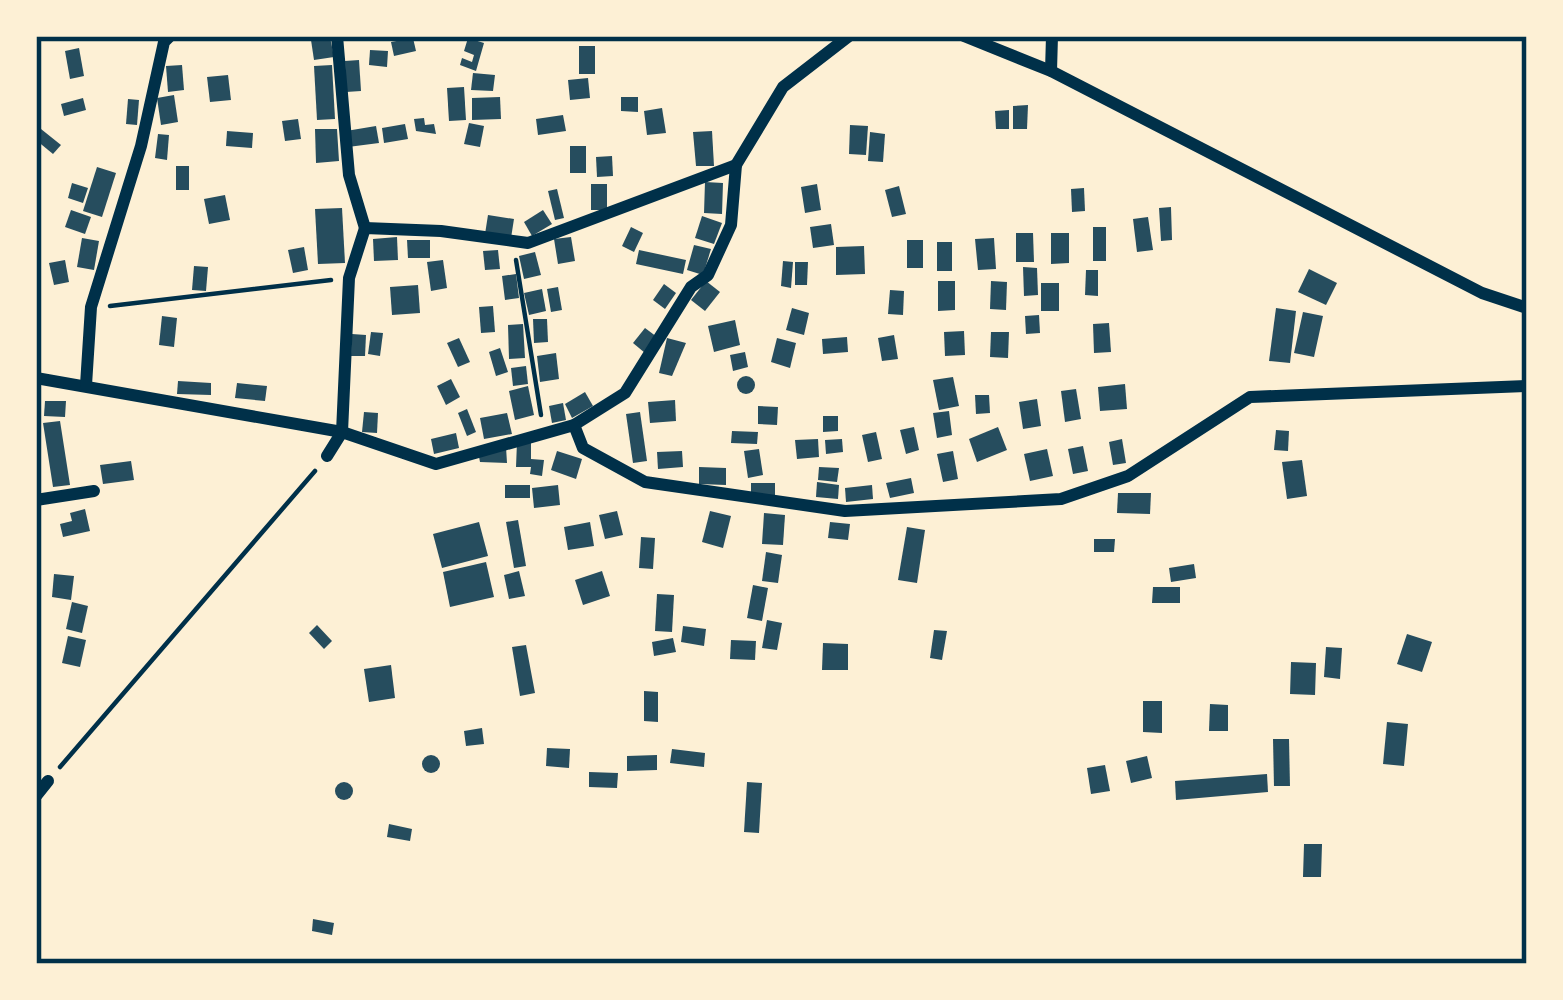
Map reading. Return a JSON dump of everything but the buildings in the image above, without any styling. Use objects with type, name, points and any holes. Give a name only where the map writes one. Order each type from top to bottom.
[{"type":"street","points":[[86,385],[91,307],[141,146],[164,42],[170,36]]},
{"type":"street","points":[[327,457],[342,432],[349,278],[365,228],[349,175],[337,36]]},
{"type":"street","points":[[36,378],[342,432],[436,464],[574,425],[626,393],[691,287],[708,275],[730,225],[736,165],[783,87],[849,36]]},
{"type":"street","points":[[964,36],[1052,71],[1482,293],[1527,308]]},
{"type":"street","points":[[1052,36],[1052,71]]},
{"type":"street","points":[[365,228],[441,231],[528,243],[736,165]]},
{"type":"street","points":[[574,425],[583,448],[645,482],[845,512],[1061,499],[1128,476],[1250,397],[1527,386]]},
{"type":"street","points":[[36,500],[94,491]]},
{"type":"street","points":[[36,796],[49,781]]},
{"type":"path","points":[[513,243],[544,431]]},
{"type":"path","points":[[91,307],[349,278]]},
{"type":"path","points":[[49,781],[327,457]]}]
